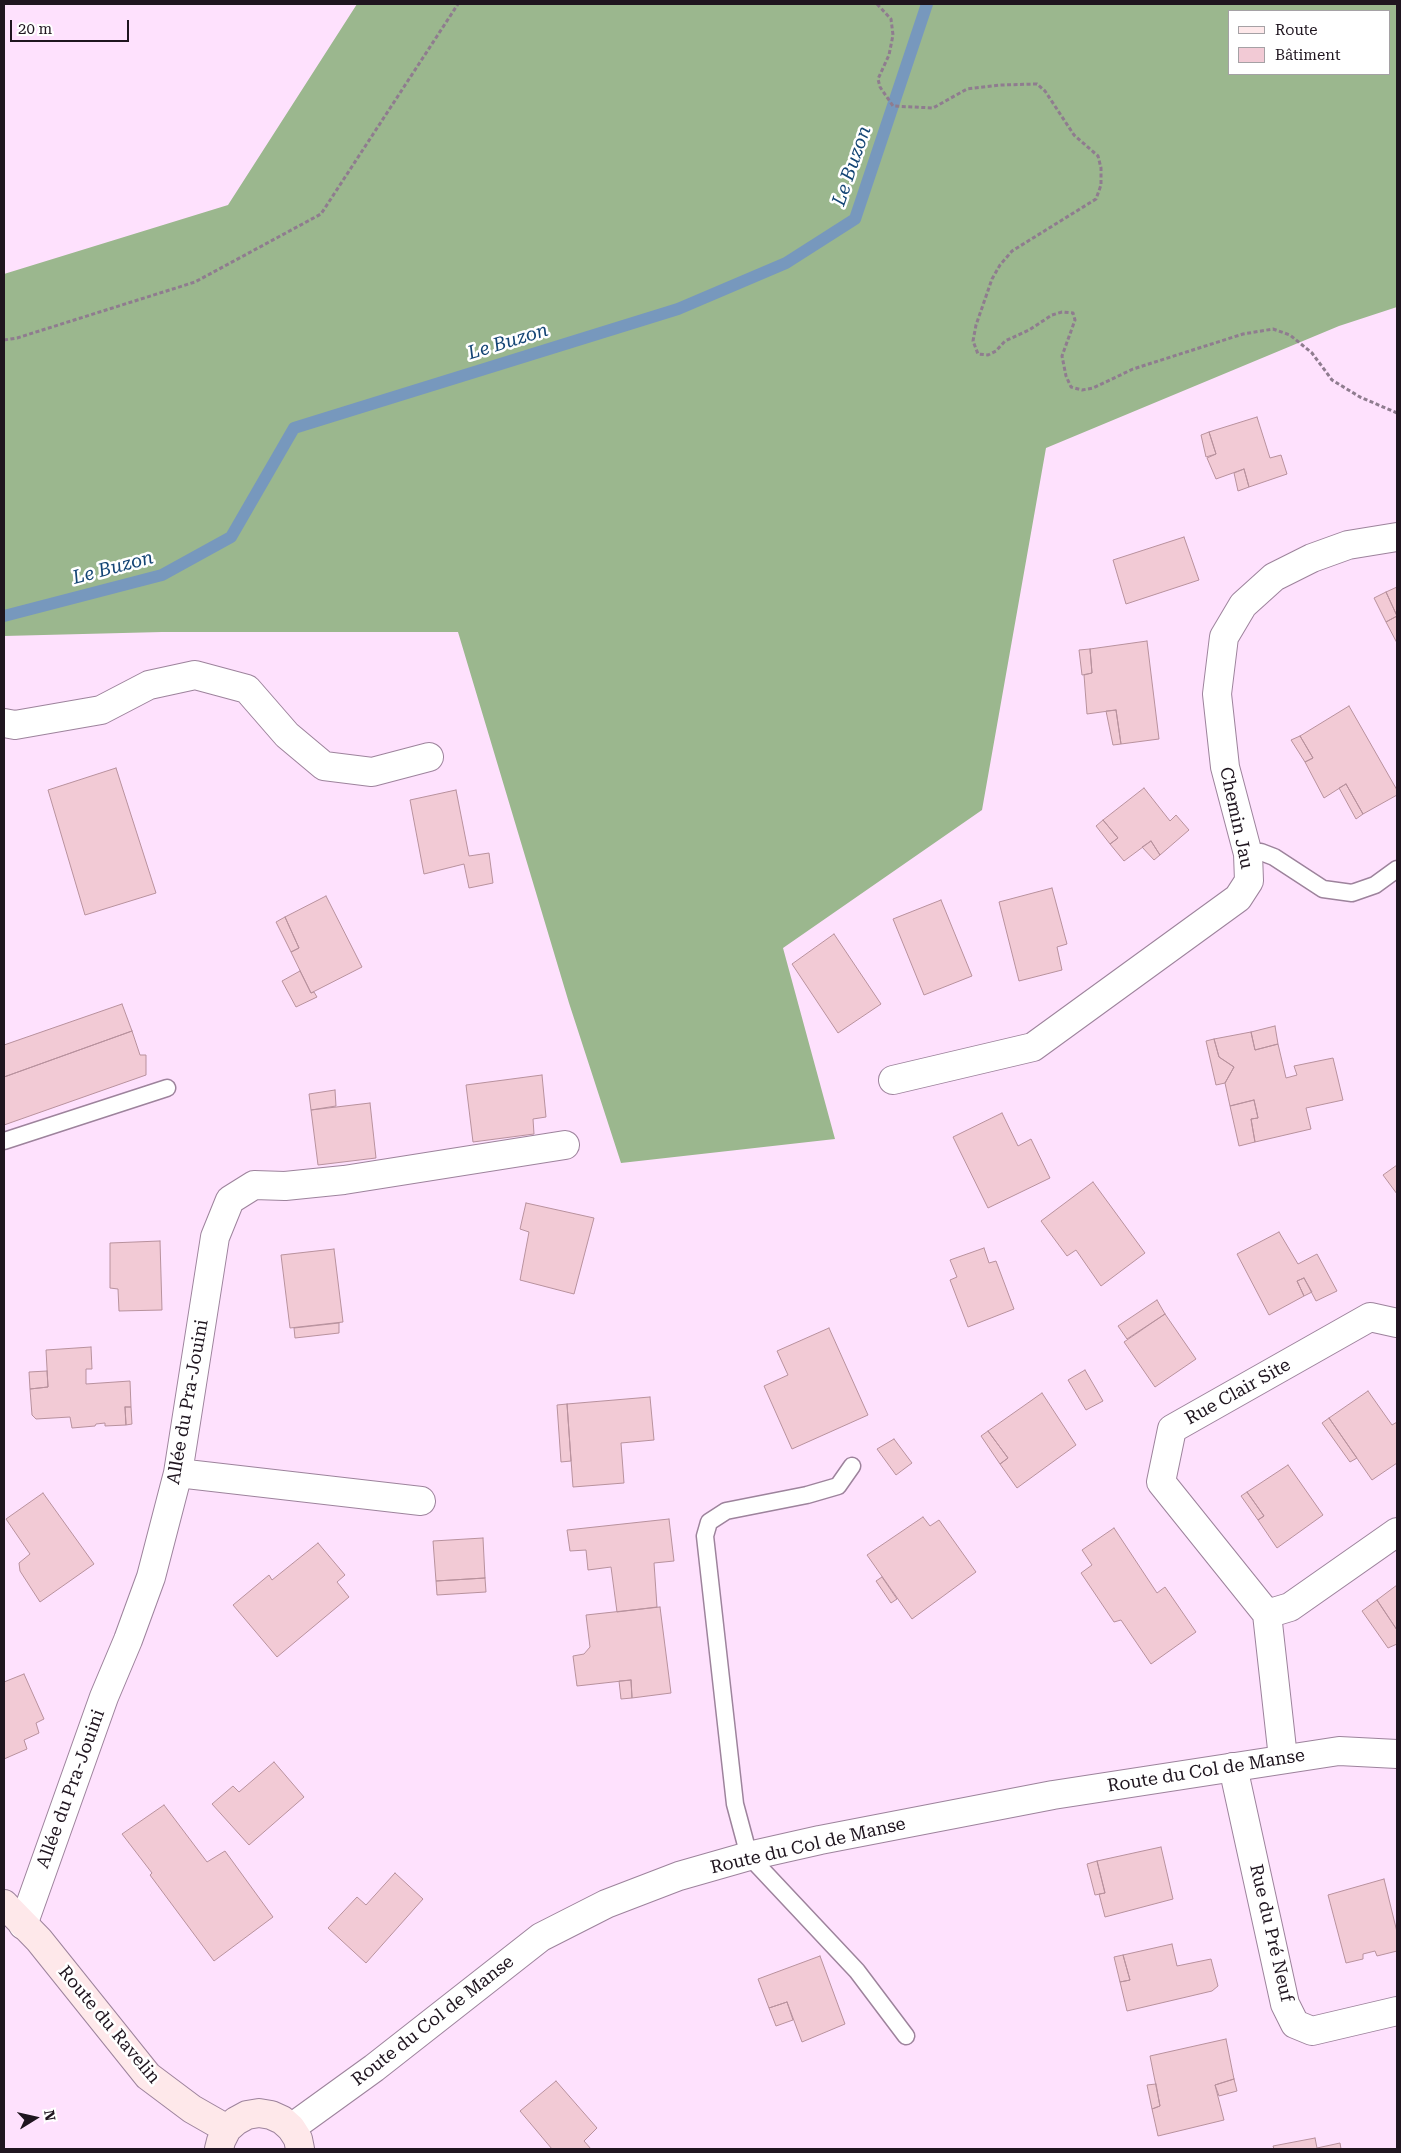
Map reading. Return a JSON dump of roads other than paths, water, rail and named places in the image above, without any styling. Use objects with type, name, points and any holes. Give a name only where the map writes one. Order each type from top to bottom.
[{"type":"main road","name":"Route du Ravelin","points":[[4,1904],[39,1940],[148,2076],[192,2110],[224,2139]]},
{"type":"main road","points":[[224,2139],[236,2121],[247,2115],[259,2113],[271,2115],[282,2120],[296,2139]]},
{"type":"street","name":"Chemin Jau","points":[[893,1080],[1033,1047],[1238,898],[1249,881],[1248,854],[1225,767],[1217,694],[1224,637],[1243,605],[1274,577],[1312,558],[1348,545],[1397,537]]},
{"type":"street","points":[[4,723],[16,725],[102,710],[149,685],[195,675],[247,690],[287,735],[324,766],[372,772],[429,757]]},
{"type":"street","name":"Allée du Pra-Jouini","points":[[23,1924],[104,1697],[128,1640],[151,1576],[178,1473],[215,1237],[230,1200],[254,1185],[285,1186],[344,1180],[564,1145]]},
{"type":"street","name":"Rue Clair Site","points":[[1267,1614],[1161,1482],[1172,1429],[1370,1317],[1397,1322]]},
{"type":"street","points":[[178,1473],[421,1501]]},
{"type":"street","points":[[1283,1758],[1267,1614],[1290,1606],[1397,1532]]},
{"type":"street","name":"Route du Col de Manse","points":[[296,2139],[374,2068],[541,1938],[624,1897],[679,1876],[749,1856],[820,1840],[1053,1795],[1338,1751],[1397,1754]]},
{"type":"street","name":"Rue du Pré Neuf","points":[[1232,1767],[1285,2004],[1295,2024],[1312,2031],[1397,2011]]},
{"type":"lane","points":[[1248,854],[1261,852],[1274,857],[1323,889],[1352,893],[1375,885],[1397,869]]},
{"type":"lane","points":[[4,1141],[167,1088]]},
{"type":"lane","points":[[852,1466],[838,1486],[807,1495],[726,1511],[709,1522],[705,1536],[735,1804],[749,1856],[857,1972],[906,2036]]},
{"type":"waterway","name":"Le Buzon","points":[[4,616],[162,575],[231,537],[294,428],[678,309],[786,263],[855,219],[927,4]]}]
